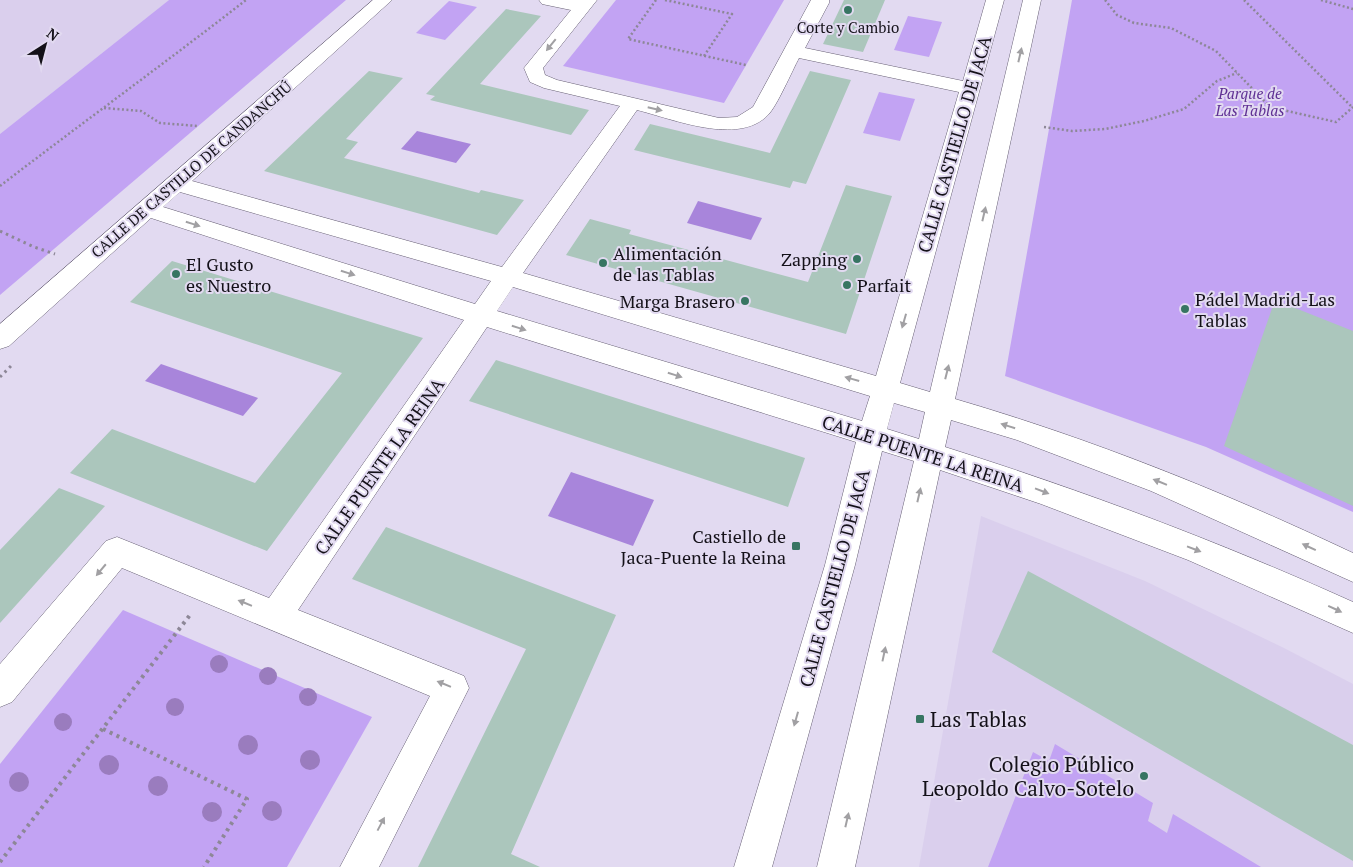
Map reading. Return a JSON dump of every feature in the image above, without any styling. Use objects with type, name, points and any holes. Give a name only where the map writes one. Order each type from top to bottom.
[{"type":"street","name":"CALLE DE CASTILLO DE CANDANCHÚ","points":[[0,339],[383,0]]},
{"type":"street","points":[[548,0],[585,4]]},
{"type":"street","points":[[585,4],[533,68],[537,78],[551,84],[719,124],[742,123],[761,111],[820,0]]},
{"type":"street","name":"CALLE CASTIELLO DE JACA","points":[[753,867],[840,565],[872,435],[995,0]]},
{"type":"street","points":[[836,867],[1032,0]]},
{"type":"street","points":[[794,51],[969,88]]},
{"type":"street","name":"CALLE PUENTE LA REINA","points":[[276,615],[507,277],[632,103]]},
{"type":"street","points":[[176,184],[507,277],[1022,430],[1161,482],[1353,568]]},
{"type":"street","name":"CALLE PUENTE LA REINA","points":[[146,209],[482,316],[872,435],[1008,479],[1226,561],[1353,618]]},
{"type":"street","points":[[0,690],[117,551],[452,688],[359,867]]},
{"type":"path","points":[[0,186],[158,69],[246,0]]},
{"type":"path","points":[[656,0],[628,39],[746,65]]},
{"type":"path","points":[[665,0],[732,14],[704,56]]},
{"type":"path","points":[[1105,0],[1117,15],[1134,24],[1171,28],[1216,52],[1270,107],[1336,122],[1353,107],[1244,0]]},
{"type":"path","points":[[1321,0],[1353,9]]},
{"type":"path","points":[[1044,128],[1072,131],[1104,130],[1151,119],[1184,109],[1217,81],[1237,73]]},
{"type":"path","points":[[103,108],[141,111],[160,123],[198,126]]},
{"type":"path","points":[[0,231],[34,247],[57,255]]},
{"type":"path","points":[[0,862],[210,589]]},
{"type":"path","points":[[102,729],[247,799],[204,867]]},
{"type":"shaded area","points":[[0,0],[169,0],[0,134]]},
{"type":"shaded area","points":[[417,131],[471,144],[456,163],[401,149]]},
{"type":"shaded area","points":[[698,201],[762,218],[751,240],[687,223]]},
{"type":"shaded area","points":[[161,364],[258,398],[243,416],[145,381]]},
{"type":"shaded area","points":[[571,472],[654,500],[633,546],[548,516]]},
{"type":"shaded area","name":"Colegio Público Leopoldo Calvo-Sotelo","points":[[981,516],[1145,581],[1284,648],[1353,684],[1353,867],[919,867]]},
{"type":"green space","points":[[169,0],[346,0],[0,295],[0,134]]},
{"type":"green space","points":[[616,0],[784,0],[724,103],[563,66]]},
{"type":"green space","name":"Parque de Las Tablas","points":[[1072,0],[1353,0],[1353,512],[1206,447],[1005,376]]},
{"type":"green space","points":[[449,1],[477,7],[445,40],[416,33]]},
{"type":"green space","points":[[908,16],[942,22],[929,57],[894,50]]},
{"type":"green space","points":[[879,92],[915,99],[900,141],[863,133]]},
{"type":"green space","points":[[123,610],[372,717],[287,867],[0,867],[0,764]]},
{"type":"green space","points":[[1055,744],[1153,803],[1148,821],[1167,833],[1173,814],[1261,867],[988,867],[1033,752],[1049,761]]},
{"type":"building","points":[[844,0],[885,0],[863,52],[823,44]]},
{"type":"building","points":[[506,9],[541,16],[480,84],[589,110],[571,135],[430,100],[435,96],[426,94]]},
{"type":"building","points":[[369,71],[403,78],[346,139],[358,142],[344,158],[479,193],[481,190],[524,200],[497,235],[264,171]]},
{"type":"building","points":[[810,71],[851,80],[806,184],[793,181],[790,188],[634,150],[650,124],[770,153]]},
{"type":"building","points":[[846,185],[892,196],[846,334],[566,255],[590,219],[631,230],[629,234],[808,282]]},
{"type":"building","points":[[172,261],[423,338],[267,551],[70,473],[112,429],[255,483],[342,373],[130,302]]},
{"type":"building","points":[[1275,300],[1353,331],[1353,506],[1224,446]]},
{"type":"building","points":[[496,360],[805,458],[788,507],[469,401]]},
{"type":"building","points":[[59,488],[105,506],[0,623],[0,550]]},
{"type":"building","points":[[386,527],[616,615],[511,854],[540,867],[418,867],[526,649],[352,579]]},
{"type":"building","points":[[1028,571],[1353,745],[1353,861],[992,652]]},
{"type":"place","name":"Corte y Cambio","points":[[848,10]]},
{"type":"place","name":"Zapping","points":[[857,259]]},
{"type":"place","name":"Alimentación de las Tablas","points":[[603,263]]},
{"type":"place","name":"El Gusto es Nuestro","points":[[176,274]]},
{"type":"place","name":"Parfait","points":[[847,285]]},
{"type":"place","name":"Marga Brasero","points":[[745,301]]},
{"type":"place","name":"Pádel Madrid-Las Tablas","points":[[1185,309]]},
{"type":"place","name":"Castiello de Jaca-Puente la Reina","points":[[796,546]]},
{"type":"place","name":"Las Tablas","points":[[920,719]]},
{"type":"place","name":"Colegio Público Leopoldo Calvo-Sotelo","points":[[1144,776]]}]
